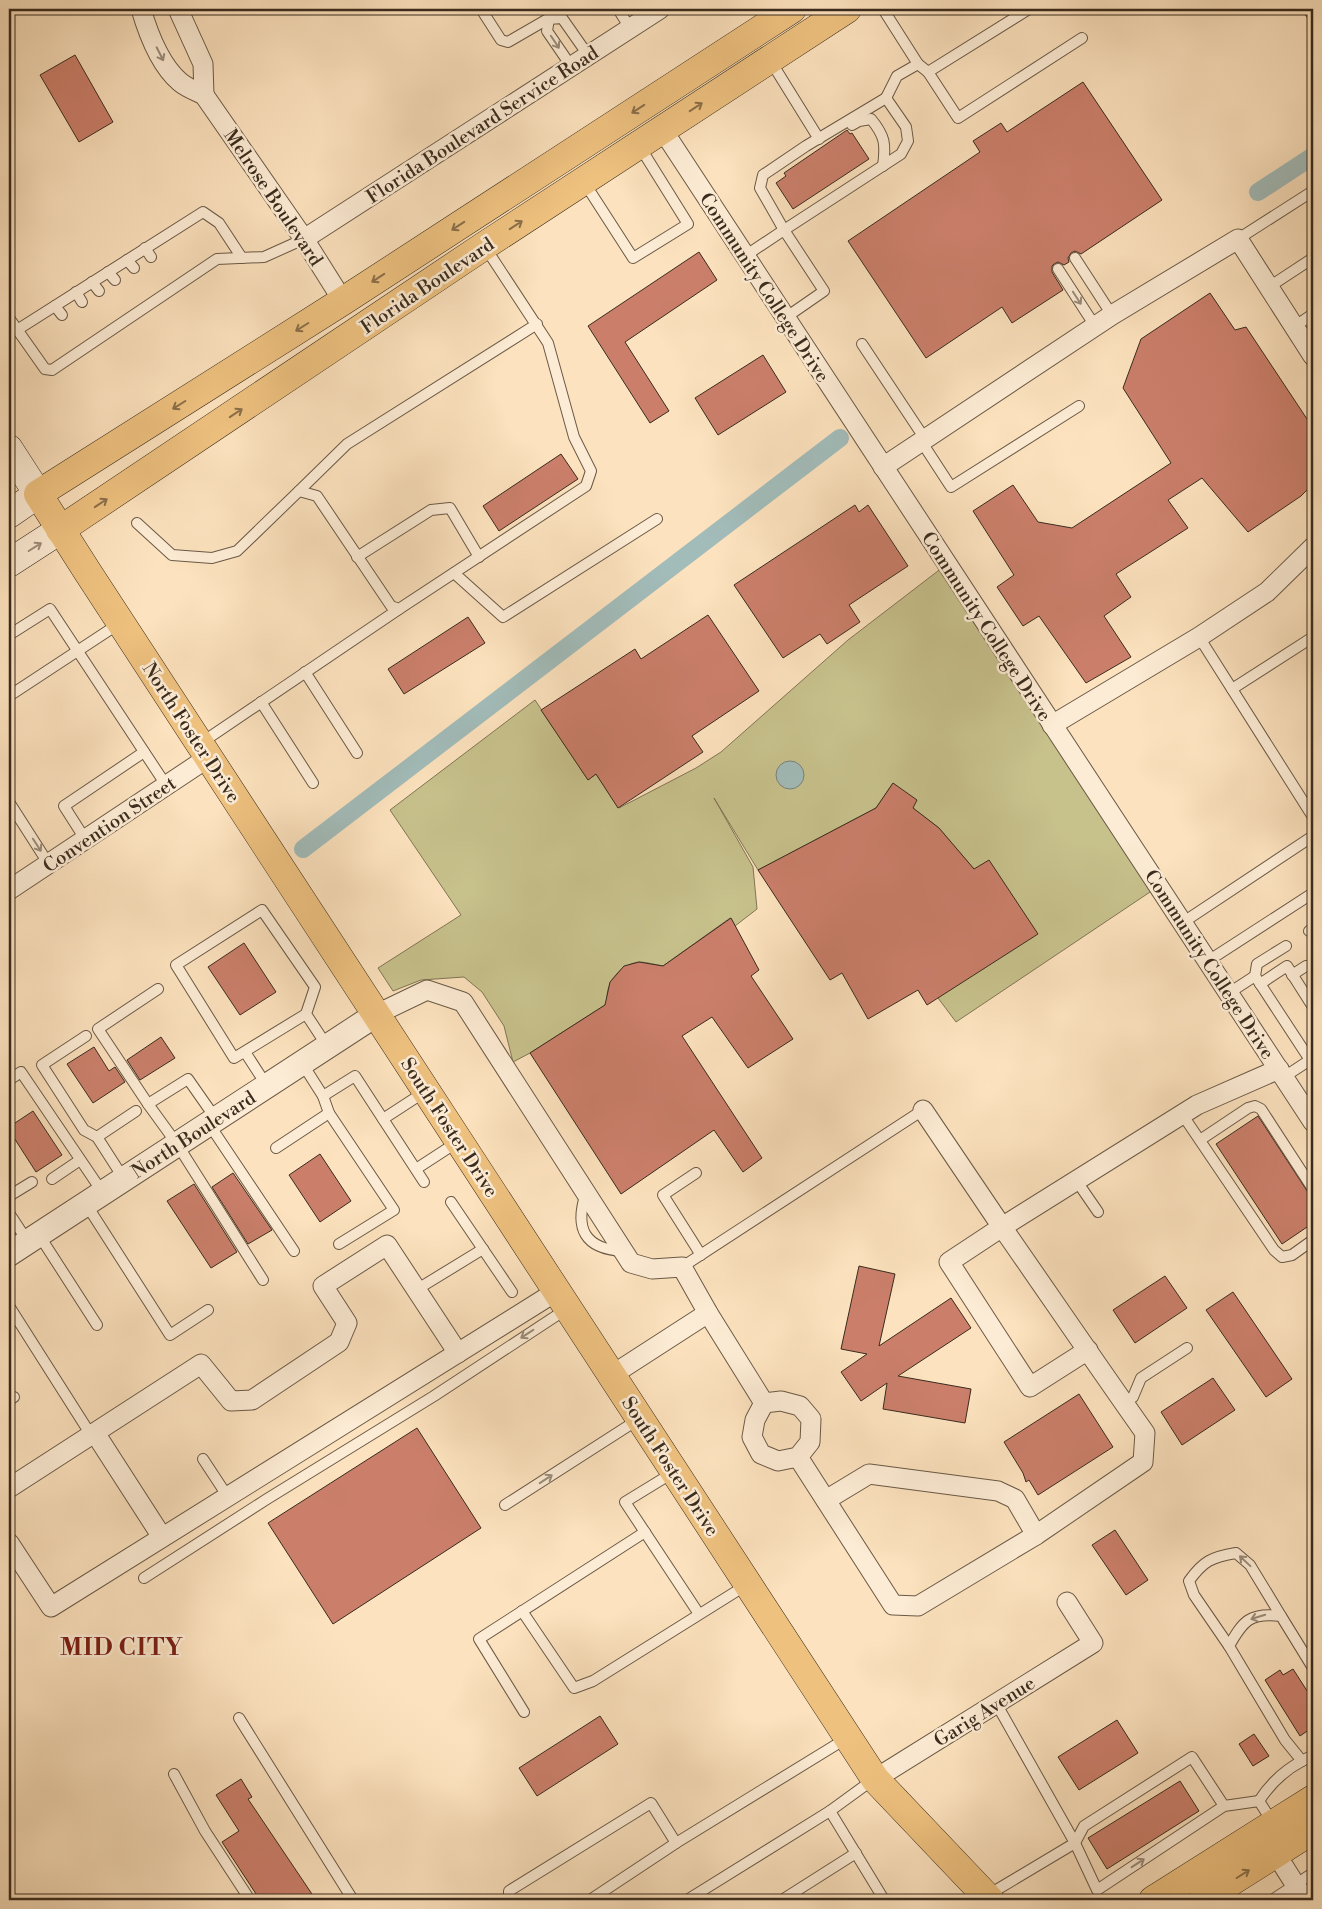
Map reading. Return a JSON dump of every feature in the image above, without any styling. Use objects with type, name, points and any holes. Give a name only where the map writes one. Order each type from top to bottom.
[{"type":"main road","name":"Florida Boulevard","points":[[9,514],[343,301],[792,9]]},
{"type":"main road","name":"Florida Boulevard","points":[[9,563],[484,246],[847,9]]},
{"type":"main road","points":[[752,35],[769,59]]},
{"type":"main road","name":"North Foster Drive","points":[[9,449],[120,623],[377,1014]]},
{"type":"main road","name":"South Foster Drive","points":[[377,1014],[875,1779],[986,1899]]},
{"type":"main road","points":[[1152,1900],[1266,1813],[1313,1799]]},
{"type":"main road","points":[[1202,1900],[1313,1830]]},
{"type":"street","name":"Melrose Boulevard","points":[[141,9],[151,37],[173,75],[187,87],[204,95],[304,239],[343,301]]},
{"type":"street","points":[[178,9],[203,64],[204,95]]},
{"type":"street","name":"Florida Boulevard Service Road","points":[[304,239],[660,9]]},
{"type":"street","name":"Community College Drive","points":[[662,129],[1313,1122]]},
{"type":"street","points":[[883,467],[1112,315],[1238,239],[1313,356]]},
{"type":"street","points":[[1052,725],[1199,637],[1267,592],[1313,547]]},
{"type":"street","name":"Convention Street","points":[[9,890],[166,786],[204,750]]},
{"type":"street","points":[[377,1014],[427,990],[464,1002],[631,1263],[652,1269],[682,1267],[764,1403]]},
{"type":"street","name":"North Boulevard","points":[[25,1244],[377,1014]]},
{"type":"street","points":[[1088,1350],[1030,1387],[949,1262],[1197,1105],[1281,1073]]},
{"type":"street","points":[[798,1457],[893,1605],[918,1606],[1036,1535],[1143,1462],[1145,1433],[923,1110]]},
{"type":"street","points":[[9,1488],[201,1364],[231,1401],[252,1400],[339,1342],[347,1323],[323,1286],[387,1245],[458,1353]]},
{"type":"street","points":[[9,1543],[51,1606],[458,1353],[563,1299]]},
{"type":"street","points":[[612,1375],[708,1313]]},
{"type":"street","points":[[780,1400],[800,1406],[811,1419],[810,1442],[798,1457],[778,1461],[761,1454],[752,1437],[755,1420],[764,1403],[780,1400]]},
{"type":"street","points":[[93,1434],[162,1537]]},
{"type":"street","points":[[826,1500],[869,1474],[998,1491],[1015,1499],[1036,1535]]},
{"type":"street","name":"Garig Avenue","points":[[875,1779],[1093,1643],[1067,1602]]},
{"type":"street","points":[[1276,1854],[1300,1893]]},
{"type":"lane","points":[[481,9],[501,40],[508,42],[565,9]]},
{"type":"lane","points":[[618,9],[630,28]]},
{"type":"lane","points":[[883,9],[918,64],[928,72],[958,118],[1082,38]]},
{"type":"lane","points":[[928,72],[1029,9]]},
{"type":"lane","points":[[1308,9],[1313,16]]},
{"type":"lane","points":[[549,19],[562,18],[588,55]]},
{"type":"lane","points":[[549,19],[548,32],[571,66]]},
{"type":"lane","points":[[769,59],[818,139]]},
{"type":"lane","points":[[785,318],[824,291],[784,230],[760,188],[763,175],[886,98],[897,76],[918,64]]},
{"type":"lane","points":[[745,256],[901,154],[908,141],[906,127],[886,98]]},
{"type":"lane","points":[[774,168],[783,169],[859,121],[871,119],[880,130],[886,146],[883,166]]},
{"type":"lane","points":[[583,182],[633,258],[688,224],[638,145]]},
{"type":"lane","points":[[1238,239],[1313,191]]},
{"type":"lane","points":[[17,330],[108,272],[131,264],[187,227],[203,212],[219,223],[242,258]]},
{"type":"lane","points":[[9,318],[48,370],[52,370],[100,331],[208,259],[271,255],[304,239]]},
{"type":"lane","points":[[204,750],[262,702],[305,672],[586,486],[591,471],[574,438],[548,343],[484,246]]},
{"type":"lane","points":[[1074,258],[1112,315]]},
{"type":"lane","points":[[1269,287],[1313,258]]},
{"type":"lane","points":[[1058,269],[1095,326]]},
{"type":"lane","points":[[108,272],[115,280]]},
{"type":"lane","points":[[92,282],[99,291]]},
{"type":"lane","points":[[76,292],[82,302]]},
{"type":"lane","points":[[55,306],[62,315]]},
{"type":"lane","points":[[1294,327],[1313,314]]},
{"type":"lane","points":[[137,523],[172,554],[212,558],[237,551],[348,444],[537,324]]},
{"type":"lane","points":[[862,344],[951,487],[1079,406]]},
{"type":"lane","points":[[299,491],[317,496],[391,606],[399,609]]},
{"type":"lane","points":[[357,557],[432,510],[450,508],[480,557]]},
{"type":"lane","points":[[454,573],[503,617],[657,519]]},
{"type":"lane","points":[[9,635],[50,609],[166,786]]},
{"type":"lane","points":[[9,696],[120,623]]},
{"type":"lane","points":[[1199,637],[1313,817]]},
{"type":"lane","points":[[1232,689],[1313,637]]},
{"type":"lane","points":[[305,672],[356,754]]},
{"type":"lane","points":[[262,702],[313,783]]},
{"type":"lane","points":[[85,839],[64,806],[144,752]]},
{"type":"lane","points":[[9,802],[48,863]]},
{"type":"lane","points":[[1182,923],[1313,836]]},
{"type":"lane","points":[[1208,961],[1313,893]]},
{"type":"lane","points":[[262,910],[315,987],[306,1014],[234,1058],[176,965],[262,910]]},
{"type":"lane","points":[[1281,1073],[1312,1059],[1257,980],[1257,964],[1286,946]]},
{"type":"lane","points":[[1228,993],[1287,966],[1313,1007]]},
{"type":"lane","points":[[1292,975],[1306,966]]},
{"type":"lane","points":[[158,989],[98,1029],[177,1144],[263,1280]]},
{"type":"lane","points":[[306,1014],[327,1046]]},
{"type":"lane","points":[[86,1036],[42,1065],[84,1130],[97,1136],[124,1179]]},
{"type":"lane","points":[[245,1052],[266,1086]]},
{"type":"lane","points":[[302,1063],[323,1096],[329,1114],[394,1210],[339,1244]]},
{"type":"lane","points":[[9,1080],[21,1072],[80,1160],[94,1199],[170,1335],[208,1310]]},
{"type":"lane","points":[[323,1096],[355,1076],[424,1182]]},
{"type":"lane","points":[[148,1104],[188,1079],[212,1121],[294,1251]]},
{"type":"lane","points":[[383,1119],[427,1091]]},
{"type":"lane","points":[[1200,1140],[1248,1108],[1255,1106],[1261,1109],[1313,1189]]},
{"type":"lane","points":[[682,1267],[923,1110]]},
{"type":"lane","points":[[97,1136],[136,1111]]},
{"type":"lane","points":[[276,1148],[329,1114]]},
{"type":"lane","points":[[1182,1114],[1274,1250],[1282,1257],[1292,1255],[1313,1240]]},
{"type":"lane","points":[[416,1169],[459,1141]]},
{"type":"lane","points":[[52,1179],[80,1160]]},
{"type":"lane","points":[[696,1173],[663,1194],[701,1255]]},
{"type":"lane","points":[[1076,1180],[1098,1212]]},
{"type":"lane","points":[[9,1196],[32,1182]]},
{"type":"lane","points":[[451,1202],[512,1292]]},
{"type":"lane","points":[[9,1213],[25,1244],[97,1325]]},
{"type":"lane","points":[[416,1290],[483,1248]]},
{"type":"lane","points":[[144,1578],[261,1502],[434,1396],[563,1299]]},
{"type":"lane","points":[[9,1306],[93,1434]]},
{"type":"lane","points":[[1125,1404],[1133,1397],[1141,1378],[1187,1348]]},
{"type":"lane","points":[[505,1505],[640,1418]]},
{"type":"lane","points":[[203,1459],[228,1497]]},
{"type":"lane","points":[[674,1471],[625,1502],[699,1614]]},
{"type":"lane","points":[[524,1712],[479,1639],[645,1532]]},
{"type":"lane","points":[[1302,1760],[1285,1740],[1229,1646],[1194,1595],[1189,1581],[1198,1568],[1216,1556],[1236,1553],[1250,1565],[1313,1668]]},
{"type":"lane","points":[[522,1610],[574,1688],[593,1681],[748,1584]]},
{"type":"lane","points":[[1229,1646],[1239,1628],[1250,1620],[1264,1614],[1280,1616]]},
{"type":"lane","points":[[996,1703],[1074,1843],[1097,1890],[1224,1806],[1266,1813],[1269,1786],[1290,1767],[1313,1755]]},
{"type":"lane","points":[[240,1718],[353,1900]]},
{"type":"lane","points":[[590,1900],[676,1843],[848,1738]]},
{"type":"lane","points":[[986,1899],[1074,1843],[1084,1826],[1192,1758],[1224,1806]]},
{"type":"lane","points":[[174,1774],[205,1831],[250,1900]]},
{"type":"lane","points":[[687,1900],[830,1811],[875,1779]]},
{"type":"lane","points":[[509,1900],[509,1891],[651,1803],[676,1843]]},
{"type":"lane","points":[[830,1811],[883,1898],[880,1900]]},
{"type":"lane","points":[[782,1900],[856,1853]]},
{"type":"lane","points":[[1272,1900],[1300,1893],[1313,1873]]},
{"type":"shaded area","points":[[947,564],[1159,886],[956,1022],[938,998],[974,869],[939,828],[913,808],[893,783],[876,808],[758,870],[714,798],[753,867],[757,909],[735,926],[730,918],[663,966],[640,962],[626,966],[620,970],[611,982],[607,996],[608,1003],[530,1053],[513,1062],[504,1026],[482,992],[464,977],[421,980],[393,991],[378,968],[461,915],[390,810],[535,700],[588,780],[596,774],[619,808],[696,768],[721,752],[848,640]]},
{"type":"water","points":[[790,761],[800,765],[804,775],[800,785],[790,789],[780,785],[776,775],[780,765]]},
{"type":"building","points":[[75,55],[113,122],[79,142],[40,75]]},
{"type":"building","points":[[1083,82],[1162,200],[1081,254],[1075,251],[1071,253],[1068,258],[1069,262],[1064,265],[1058,262],[1054,264],[1052,272],[1063,290],[1012,323],[1002,307],[926,358],[848,241],[980,152],[973,141],[1001,123],[1007,132]]},
{"type":"building","points":[[847,130],[850,134],[852,133],[869,159],[793,209],[776,183],[786,176],[784,173]]},
{"type":"building","points":[[699,252],[717,280],[625,342],[669,411],[650,423],[588,326]]},
{"type":"building","points":[[1210,293],[1235,330],[1246,327],[1313,428],[1313,484],[1301,496],[1248,532],[1202,478],[1168,500],[1188,528],[1116,574],[1131,597],[1104,616],[1131,657],[1086,683],[1039,616],[1023,626],[997,587],[1014,575],[973,511],[1013,485],[1038,522],[1072,528],[1171,463],[1123,388],[1141,339]]},
{"type":"building","points":[[763,355],[786,392],[718,435],[695,398]]},
{"type":"building","points":[[561,454],[578,479],[499,531],[483,506]]},
{"type":"building","points":[[855,505],[859,512],[868,505],[908,566],[849,605],[860,622],[827,644],[820,634],[783,658],[734,585]]},
{"type":"building","points":[[708,615],[759,691],[692,736],[703,752],[618,808],[596,774],[588,780],[541,710],[635,649],[641,659]]},
{"type":"building","points":[[468,617],[485,643],[404,694],[388,669]]},
{"type":"building","points":[[893,783],[917,800],[913,808],[939,828],[974,869],[989,860],[1038,934],[927,1005],[918,990],[868,1019],[842,973],[830,980],[758,870],[876,808]]},
{"type":"building","points":[[731,918],[759,970],[751,976],[793,1039],[748,1068],[712,1017],[682,1036],[762,1158],[743,1172],[714,1130],[621,1194],[530,1053],[605,1005],[610,982],[624,966],[639,962],[663,966]]},
{"type":"building","points":[[244,943],[276,992],[240,1015],[208,967]]},
{"type":"building","points":[[161,1037],[175,1058],[140,1080],[127,1060]]},
{"type":"building","points":[[94,1047],[109,1071],[115,1067],[125,1082],[93,1103],[67,1064]]},
{"type":"building","points":[[33,1111],[62,1155],[36,1172],[9,1130],[9,1127]]},
{"type":"building","points":[[1258,1116],[1313,1200],[1313,1223],[1282,1244],[1216,1144]]},
{"type":"building","points":[[320,1154],[351,1201],[320,1222],[289,1175]]},
{"type":"building","points":[[233,1173],[272,1230],[248,1244],[212,1187]]},
{"type":"building","points":[[194,1184],[237,1252],[211,1268],[167,1201]]},
{"type":"building","points":[[859,1266],[895,1274],[879,1346],[951,1298],[971,1328],[898,1376],[971,1389],[965,1423],[883,1409],[887,1383],[861,1401],[841,1372],[867,1354],[841,1349]]},
{"type":"building","points":[[1165,1276],[1187,1308],[1135,1343],[1113,1310]]},
{"type":"building","points":[[1233,1292],[1292,1379],[1266,1397],[1206,1310]]},
{"type":"building","points":[[1213,1378],[1235,1410],[1182,1445],[1161,1412]]},
{"type":"building","points":[[1079,1394],[1113,1447],[1038,1495],[1029,1480],[1026,1482],[1023,1473],[1004,1442]]},
{"type":"building","points":[[417,1428],[481,1528],[333,1624],[268,1523]]},
{"type":"building","points":[[1115,1530],[1148,1580],[1126,1595],[1092,1545]]},
{"type":"building","points":[[1293,1669],[1313,1700],[1313,1727],[1300,1736],[1265,1680],[1280,1670],[1283,1675]]},
{"type":"building","points":[[600,1716],[618,1744],[537,1796],[519,1768]]},
{"type":"building","points":[[1117,1720],[1138,1753],[1079,1790],[1058,1757]]},
{"type":"building","points":[[1254,1734],[1269,1756],[1253,1766],[1239,1744]]},
{"type":"building","points":[[241,1779],[252,1797],[248,1799],[316,1900],[260,1900],[222,1842],[239,1831],[216,1795]]},
{"type":"building","points":[[1180,1781],[1199,1811],[1107,1869],[1088,1838]]},
{"type":"waterway","points":[[1258,192],[1313,156]]},
{"type":"waterway","points":[[303,849],[840,438]]},
{"type":"district","name":"MID CITY","points":[[122,1647]]}]
